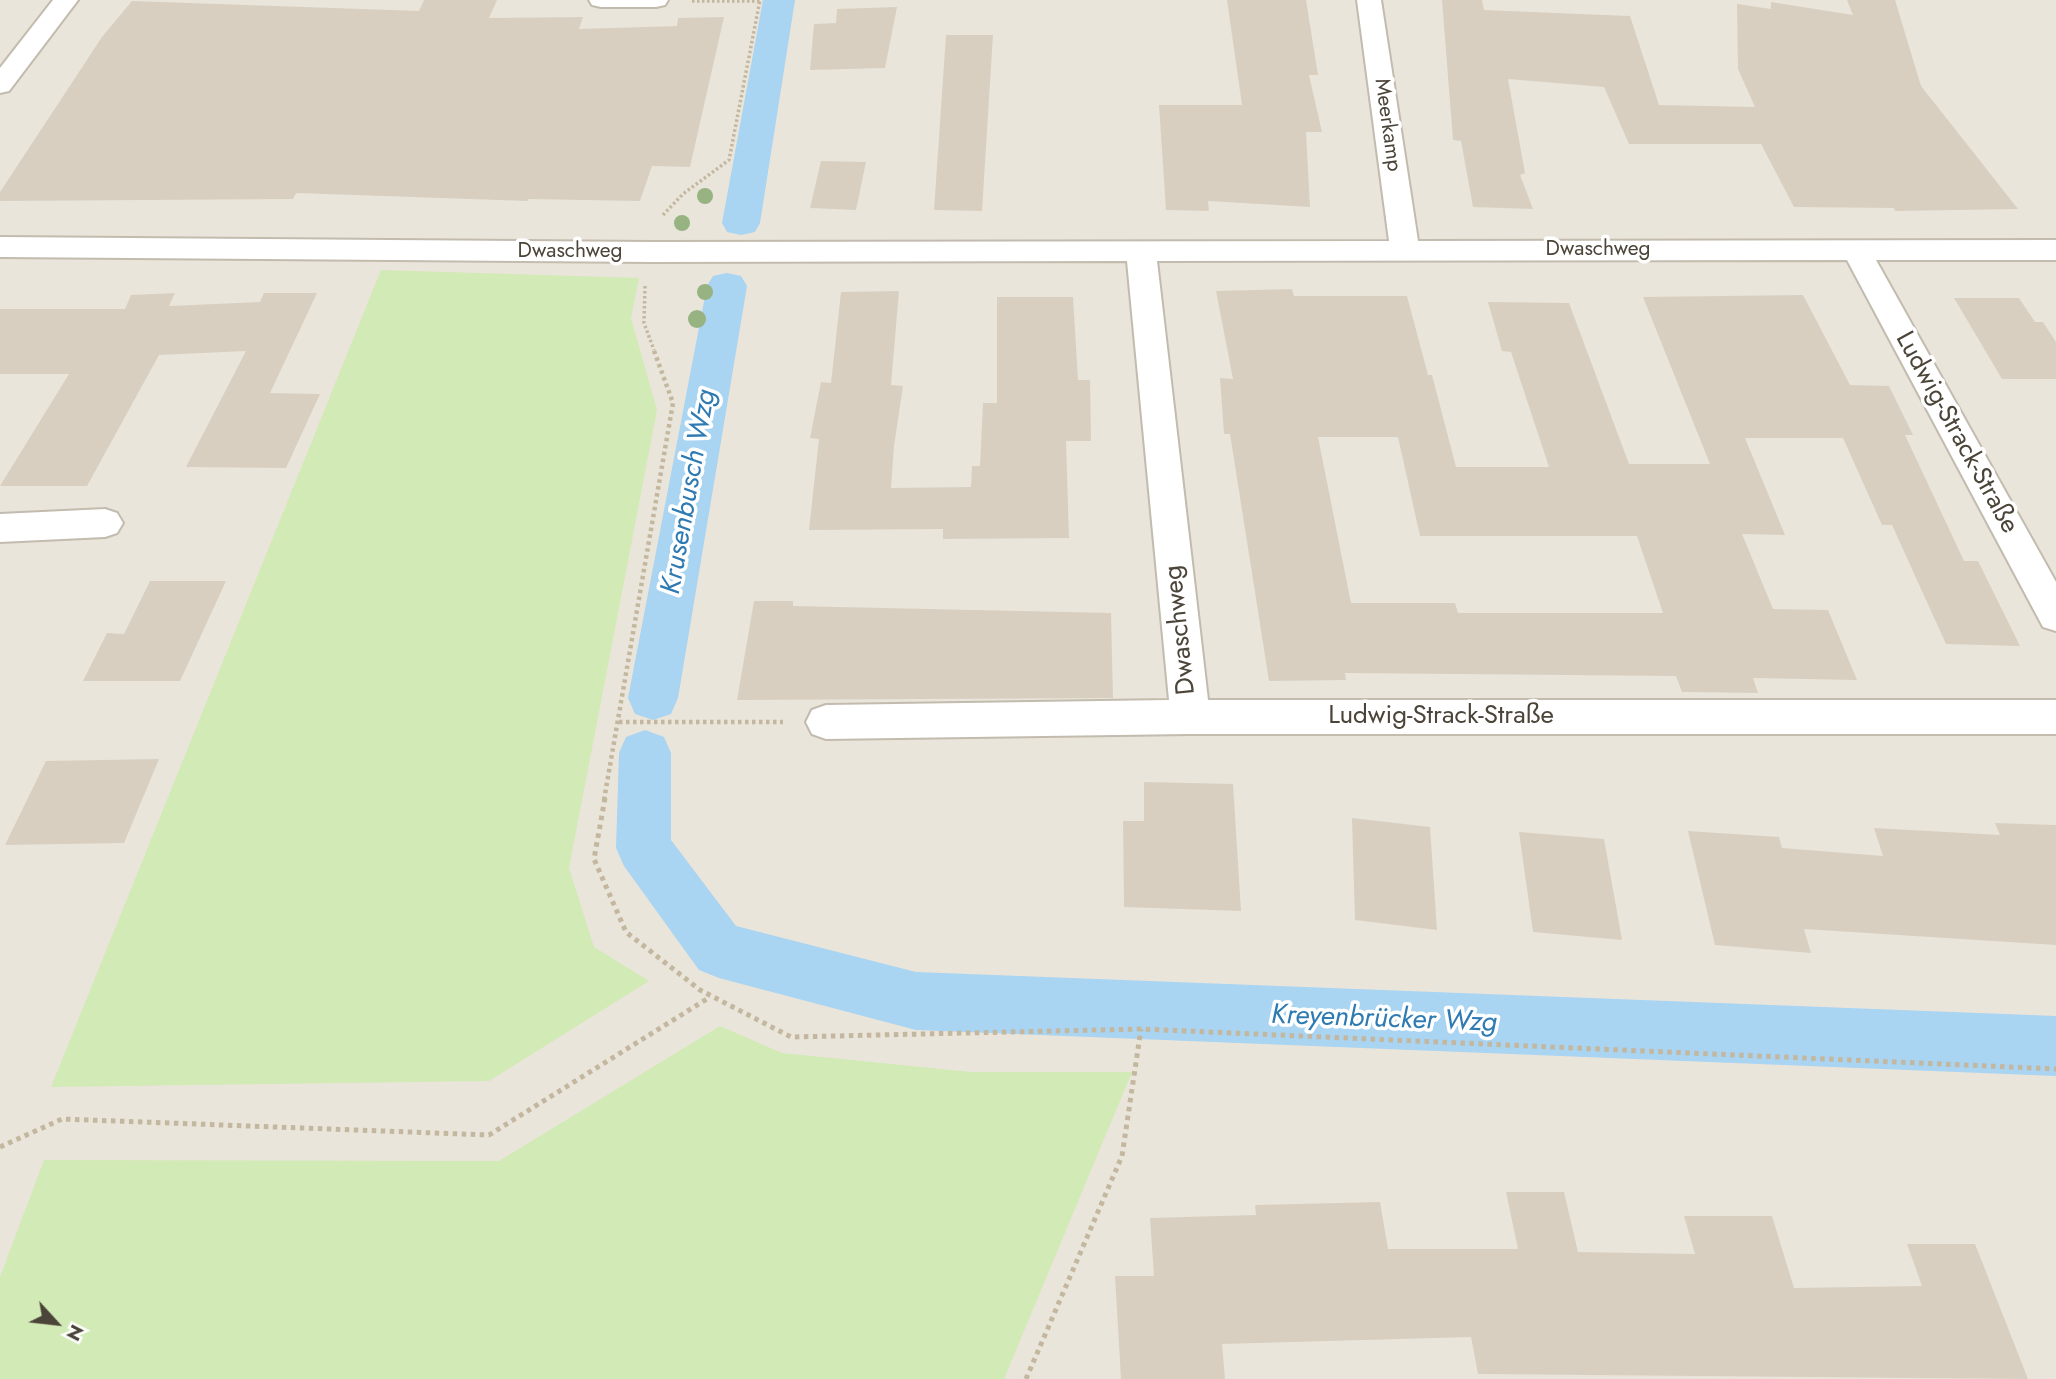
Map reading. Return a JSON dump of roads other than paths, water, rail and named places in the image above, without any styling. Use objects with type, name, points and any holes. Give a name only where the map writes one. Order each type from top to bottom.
[{"type":"street","points":[[0,85],[66,0]]},
{"type":"street","points":[[601,0],[656,1]]},
{"type":"street","name":"Meerkamp","points":[[1369,0],[1405,250]]},
{"type":"street","name":"Dwaschweg","points":[[0,247],[652,252],[2056,250]]},
{"type":"street","name":"Ludwig-Strack-Straße","points":[[1856,250],[2056,616]]},
{"type":"street","name":"Dwaschweg","points":[[1141,252],[1190,717]]},
{"type":"street","points":[[0,528],[105,523]]},
{"type":"street","name":"Ludwig-Strack-Straße","points":[[826,722],[1190,717],[2056,717]]},
{"type":"waterway","name":"Krusenbusch Wzg","points":[[741,223],[779,0]]},
{"type":"waterway","name":"Krusenbusch Wzg","points":[[653,698],[727,286]]},
{"type":"waterway","name":"Kreyenbrücker Wzg","points":[[645,753],[643,848],[719,950],[916,1001],[2056,1046]]}]
